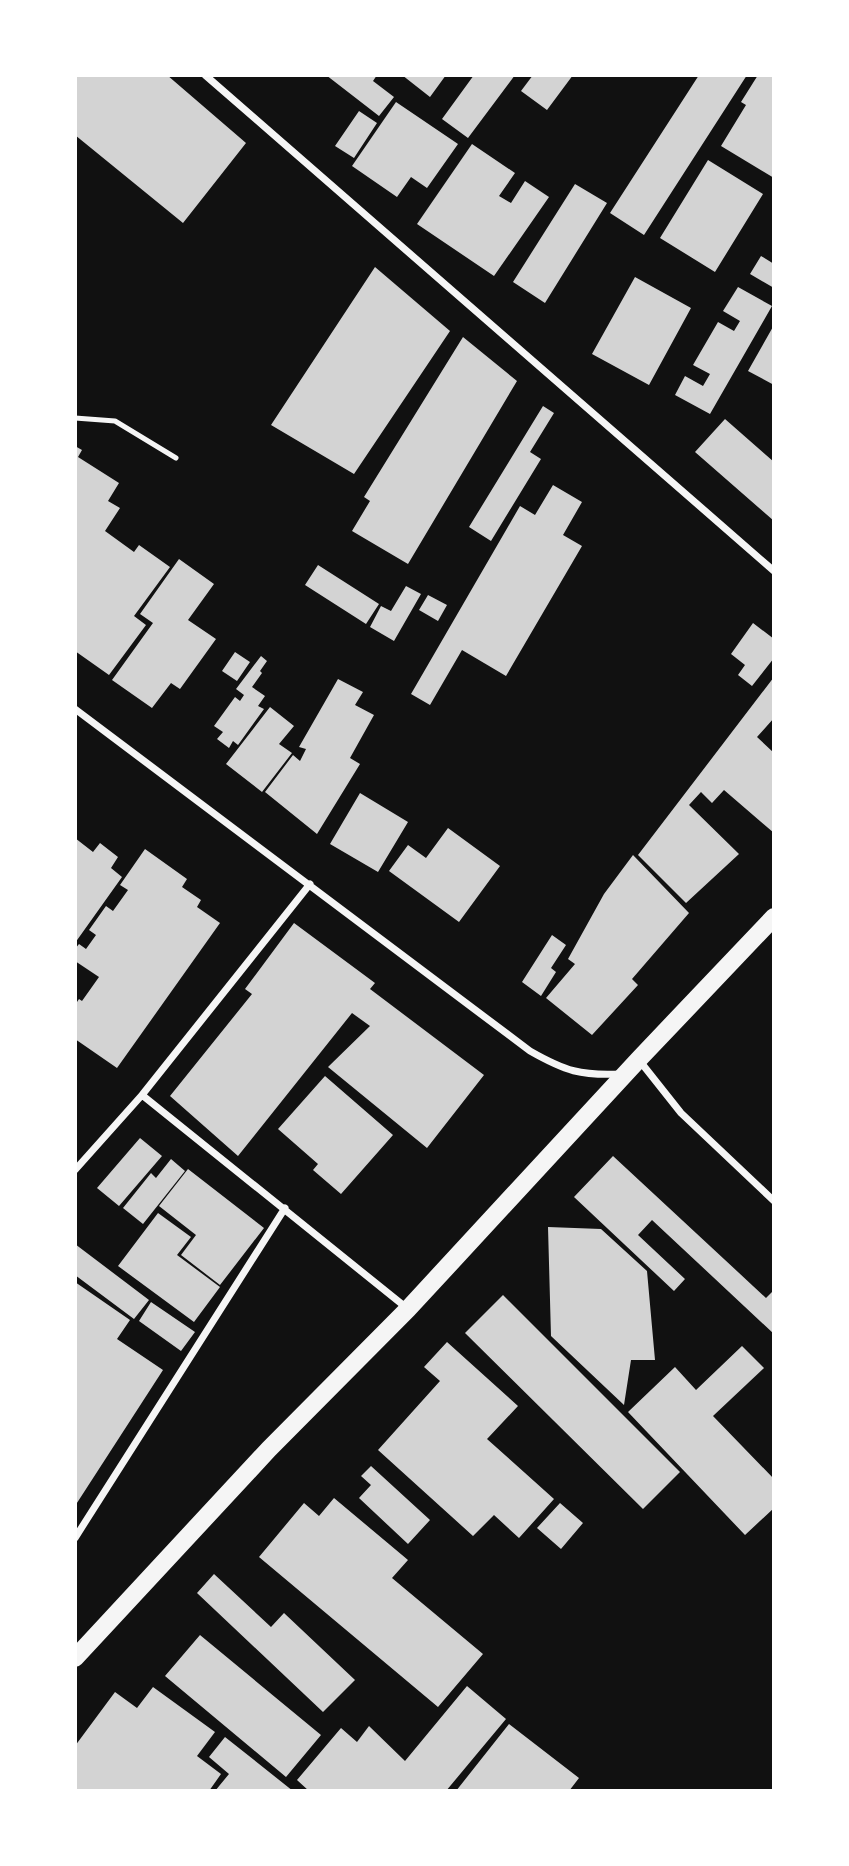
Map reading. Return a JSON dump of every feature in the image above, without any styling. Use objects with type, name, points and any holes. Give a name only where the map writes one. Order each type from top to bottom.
[{"type":"main road","points":[[77,1653],[269,1449],[408,1309],[774,917]]},
{"type":"street","points":[[205,75],[774,571]]},
{"type":"street","points":[[75,709],[530,1051],[579,1074],[625,1074]]},
{"type":"street","points":[[75,1170],[142,1095],[310,884]]},
{"type":"street","points":[[639,1059],[681,1112],[774,1201]]},
{"type":"street","points":[[142,1095],[408,1309]]},
{"type":"street","points":[[75,1538],[285,1209]]},
{"type":"lane","points":[[75,418],[115,421],[176,458]]},
{"type":"building","points":[[75,75],[167,75],[246,143],[183,223],[75,135]]},
{"type":"building","points":[[326,75],[377,75],[373,81],[394,97],[379,116]]},
{"type":"building","points":[[402,75],[446,75],[430,97]]},
{"type":"building","points":[[474,75],[515,75],[468,138],[442,119]]},
{"type":"building","points":[[533,75],[573,75],[547,110],[521,91]]},
{"type":"building","points":[[699,75],[747,75],[644,235],[610,213]]},
{"type":"building","points":[[758,75],[774,75],[774,178],[721,146],[746,105],[741,102]]},
{"type":"building","points":[[396,102],[458,144],[427,188],[411,177],[397,197],[352,166]]},
{"type":"building","points":[[359,111],[377,123],[354,158],[335,146]]},
{"type":"building","points":[[472,144],[515,173],[499,196],[511,203],[525,181],[549,197],[494,276],[417,224]]},
{"type":"building","points":[[708,160],[763,194],[715,272],[660,238]]},
{"type":"building","points":[[575,184],[607,203],[545,303],[513,282]]},
{"type":"building","points":[[761,256],[774,264],[774,288],[750,274]]},
{"type":"building","points":[[375,267],[450,331],[354,474],[271,425]]},
{"type":"building","points":[[635,277],[691,308],[649,385],[592,354]]},
{"type":"building","points":[[738,287],[772,306],[710,414],[675,395],[685,376],[703,386],[710,374],[693,365],[718,322],[734,331],[740,321],[723,311]]},
{"type":"building","points":[[774,325],[774,385],[748,371]]},
{"type":"building","points":[[463,337],[517,381],[408,564],[352,531],[370,501],[364,497]]},
{"type":"building","points":[[543,406],[554,413],[530,452],[541,459],[491,541],[469,527]]},
{"type":"building","points":[[725,419],[774,462],[774,521],[695,452]]},
{"type":"building","points":[[75,446],[82,450],[78,457],[119,483],[108,501],[120,508],[105,531],[134,552],[139,545],[170,567],[134,616],[146,625],[109,675],[75,651]]},
{"type":"building","points":[[553,485],[582,502],[563,535],[582,546],[506,676],[462,650],[430,705],[411,694],[520,506],[535,515]]},
{"type":"building","points":[[179,559],[214,584],[188,620],[216,639],[180,689],[171,683],[152,708],[112,680],[153,623],[140,614]]},
{"type":"building","points":[[318,565],[379,604],[366,624],[305,585]]},
{"type":"building","points":[[406,586],[421,594],[394,641],[370,627],[381,606],[391,611]]},
{"type":"building","points":[[428,595],[447,605],[438,621],[419,610]]},
{"type":"building","points":[[753,623],[774,639],[774,658],[752,686],[738,675],[745,665],[731,654]]},
{"type":"building","points":[[235,652],[250,662],[237,681],[222,671]]},
{"type":"building","points":[[261,656],[267,661],[252,687],[265,696],[258,706],[264,709],[238,745],[233,741],[229,748],[217,739],[223,732],[214,726],[235,697],[240,701],[244,695],[236,689]]},
{"type":"building","points":[[774,677],[774,718],[757,737],[774,753],[774,833],[724,790],[712,803],[701,792],[689,805],[739,854],[686,903],[638,855]]},
{"type":"building","points":[[338,679],[363,692],[355,705],[374,715],[350,758],[360,764],[317,834],[265,792],[293,755],[300,761],[306,749],[299,747]]},
{"type":"building","points":[[270,707],[294,726],[279,744],[292,753],[262,792],[226,764]]},
{"type":"building","points":[[360,793],[408,822],[378,872],[330,844]]},
{"type":"building","points":[[448,828],[500,866],[459,922],[389,871],[408,845],[426,858]]},
{"type":"building","points":[[75,838],[93,852],[100,843],[118,857],[111,868],[122,877],[75,943]]},
{"type":"building","points":[[145,849],[187,879],[182,887],[201,900],[197,907],[220,923],[117,1068],[75,1039],[75,1005],[79,999],[82,1001],[99,977],[75,961],[75,949],[79,944],[86,949],[96,935],[89,930],[106,906],[113,911],[128,890],[120,885]]},
{"type":"building","points":[[633,855],[689,913],[632,979],[638,985],[592,1035],[546,998],[575,964],[568,959],[604,894]]},
{"type":"building","points":[[294,923],[375,983],[370,989],[484,1075],[427,1148],[328,1067],[370,1026],[352,1013],[238,1156],[170,1096],[252,994],[245,989]]},
{"type":"building","points":[[552,935],[566,945],[551,968],[556,972],[541,996],[522,982]]},
{"type":"building","points":[[325,1076],[393,1135],[341,1194],[313,1170],[318,1164],[278,1129]]},
{"type":"building","points":[[140,1138],[162,1156],[119,1206],[97,1188]]},
{"type":"building","points":[[613,1156],[766,1298],[774,1290],[774,1334],[652,1220],[638,1235],[685,1279],[674,1291],[574,1197]]},
{"type":"building","points":[[171,1159],[185,1171],[143,1224],[123,1208],[151,1173],[156,1178]]},
{"type":"building","points":[[188,1169],[264,1228],[220,1285],[181,1255],[196,1235],[159,1206]]},
{"type":"building","points":[[158,1213],[191,1237],[177,1255],[220,1287],[194,1322],[118,1266]]},
{"type":"building","points":[[548,1227],[601,1229],[647,1271],[655,1360],[631,1360],[624,1405],[551,1336]]},
{"type":"building","points":[[75,1244],[149,1300],[134,1319],[75,1275]]},
{"type":"building","points":[[75,1282],[130,1320],[117,1339],[163,1370],[75,1506]]},
{"type":"building","points":[[503,1295],[680,1472],[643,1509],[465,1333]]},
{"type":"building","points":[[151,1302],[195,1332],[181,1351],[139,1321]]},
{"type":"building","points":[[447,1342],[518,1406],[487,1439],[554,1499],[519,1538],[494,1515],[473,1536],[378,1450],[440,1381],[424,1367]]},
{"type":"building","points":[[742,1346],[764,1368],[713,1416],[774,1479],[774,1508],[745,1535],[628,1412],[675,1367],[696,1390]]},
{"type":"building","points":[[371,1466],[430,1520],[408,1544],[359,1498],[371,1485],[361,1476]]},
{"type":"building","points":[[334,1498],[408,1560],[392,1578],[483,1654],[438,1707],[259,1557],[304,1503],[319,1516]]},
{"type":"building","points":[[560,1503],[583,1523],[561,1549],[537,1528]]},
{"type":"building","points":[[214,1574],[271,1627],[284,1613],[355,1680],[323,1712],[197,1593]]},
{"type":"building","points":[[200,1635],[321,1735],[286,1777],[165,1676]]},
{"type":"building","points":[[467,1686],[506,1719],[446,1791],[309,1791],[297,1780],[341,1728],[357,1742],[369,1726],[405,1761]]},
{"type":"building","points":[[153,1687],[215,1732],[197,1756],[221,1774],[209,1791],[75,1791],[75,1746],[115,1692],[137,1708]]},
{"type":"building","points":[[509,1724],[579,1778],[569,1791],[456,1791]]},
{"type":"building","points":[[225,1737],[293,1791],[215,1791],[229,1774],[209,1757]]}]
